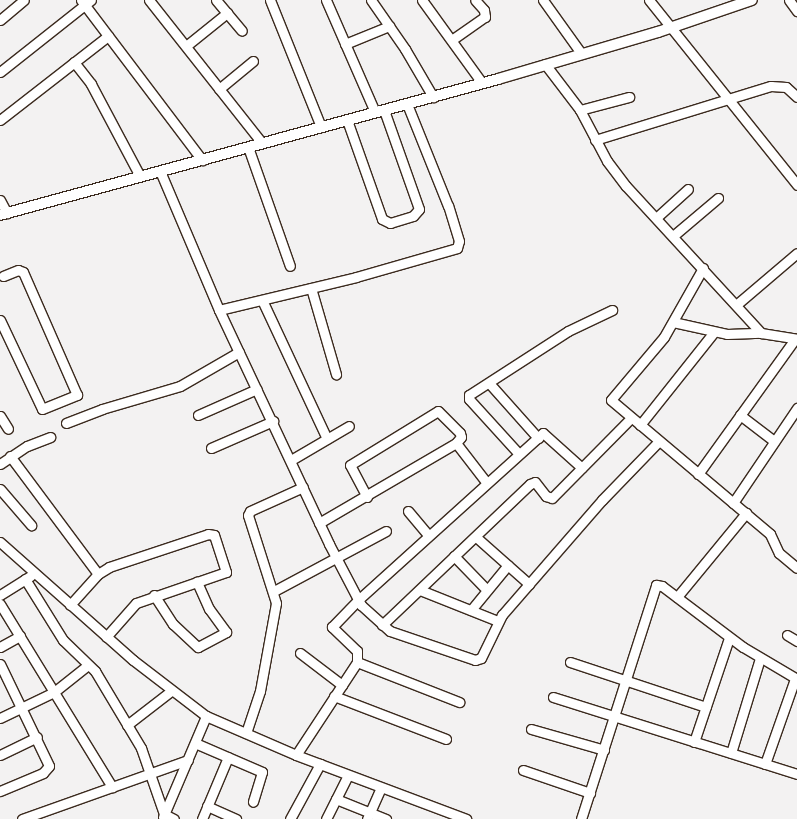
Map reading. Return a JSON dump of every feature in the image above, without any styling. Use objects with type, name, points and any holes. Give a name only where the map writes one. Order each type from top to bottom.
[{"type":"street","points":[[0,20],[24,0]]},
{"type":"street","points":[[149,0],[262,143]]},
{"type":"street","points":[[216,0],[242,31]]},
{"type":"street","points":[[270,0],[321,127]]},
{"type":"street","points":[[326,0],[345,44],[380,111],[419,209],[413,216],[390,223],[382,219],[347,120]]},
{"type":"street","points":[[371,0],[433,96]]},
{"type":"street","points":[[422,0],[453,39],[482,83]]},
{"type":"street","points":[[453,39],[484,17],[484,10],[475,0]]},
{"type":"street","points":[[543,0],[582,53]]},
{"type":"street","points":[[649,0],[731,99],[797,184]]},
{"type":"street","points":[[0,200],[4,214],[482,83],[671,27],[737,2],[752,0]]},
{"type":"street","points":[[789,0],[797,11]]},
{"type":"street","points":[[0,72],[85,2],[108,36],[202,160]]},
{"type":"street","points":[[186,46],[227,13]]},
{"type":"street","points":[[345,44],[389,26]]},
{"type":"street","points":[[0,120],[108,36]]},
{"type":"street","points":[[219,89],[253,61]]},
{"type":"street","points":[[74,62],[91,84],[140,176]]},
{"type":"street","points":[[544,64],[580,110],[595,140],[626,186],[761,332]]},
{"type":"street","points":[[595,140],[771,86],[786,87],[797,97]]},
{"type":"street","points":[[580,110],[629,97]]},
{"type":"street","points":[[219,310],[311,288],[457,248],[459,242],[448,206],[407,104]]},
{"type":"street","points":[[248,147],[290,266]]},
{"type":"street","points":[[160,171],[219,310],[273,421],[336,559],[358,600],[382,625],[403,637],[475,660],[483,655],[498,621],[529,584],[659,441]]},
{"type":"street","points":[[656,218],[688,189]]},
{"type":"street","points":[[673,236],[718,198]]},
{"type":"street","points":[[736,305],[797,252]]},
{"type":"street","points":[[703,268],[673,322],[611,398],[640,426],[770,534],[778,553],[797,568]]},
{"type":"street","points":[[0,320],[42,409],[75,397],[77,390],[23,272],[18,270],[1,274]]},
{"type":"street","points":[[311,288],[336,374]]},
{"type":"street","points":[[262,300],[327,439]]},
{"type":"street","points":[[519,454],[469,399],[469,395],[568,331],[612,310]]},
{"type":"street","points":[[673,322],[714,332],[761,332],[796,339],[698,474]]},
{"type":"street","points":[[640,426],[714,332]]},
{"type":"street","points":[[66,424],[102,409],[180,386],[239,352]]},
{"type":"street","points":[[489,383],[538,438]]},
{"type":"street","points":[[198,416],[257,389]]},
{"type":"street","points":[[733,502],[797,408]]},
{"type":"street","points":[[320,523],[367,497],[456,443],[461,435],[438,411],[350,465],[367,497]]},
{"type":"street","points":[[740,415],[774,441]]},
{"type":"street","points":[[0,416],[8,429]]},
{"type":"street","points":[[382,625],[530,484],[535,482],[550,498],[631,418]]},
{"type":"street","points":[[211,448],[273,421]]},
{"type":"street","points":[[291,460],[349,426]]},
{"type":"street","points":[[296,755],[357,662],[358,650],[332,627],[358,600],[486,482],[545,433],[582,468]]},
{"type":"street","points":[[0,464],[10,456],[50,437]]},
{"type":"street","points":[[456,443],[486,482]]},
{"type":"street","points":[[10,456],[98,574]]},
{"type":"street","points":[[246,733],[264,676],[275,613],[274,591],[248,512],[303,487]]},
{"type":"street","points":[[0,489],[32,525]]},
{"type":"street","points":[[408,511],[428,535]]},
{"type":"street","points":[[677,597],[746,514]]},
{"type":"street","points":[[274,591],[386,531]]},
{"type":"street","points":[[70,605],[98,574],[127,561],[212,533],[216,538],[226,572],[154,595],[136,603],[106,637]]},
{"type":"street","points":[[476,537],[529,584]]},
{"type":"street","points":[[0,542],[106,637],[171,691],[206,716],[296,755],[466,819]]},
{"type":"street","points":[[454,556],[487,590]]},
{"type":"street","points":[[471,610],[508,565]]},
{"type":"street","points":[[0,595],[35,573]]},
{"type":"street","points":[[26,579],[63,640],[88,664],[127,724],[152,772],[163,816]]},
{"type":"street","points":[[154,595],[173,624],[198,647],[226,632],[209,609],[197,582]]},
{"type":"street","points":[[581,819],[615,717],[654,587],[662,586],[729,638],[796,679],[765,764]]},
{"type":"street","points":[[420,590],[498,621]]},
{"type":"street","points":[[0,604],[112,787]]},
{"type":"street","points":[[787,635],[797,641]]},
{"type":"street","points":[[0,647],[20,636]]},
{"type":"street","points":[[694,742],[729,638]]},
{"type":"street","points":[[300,652],[342,685]]},
{"type":"street","points":[[730,753],[760,658]]},
{"type":"street","points":[[357,662],[459,702]]},
{"type":"street","points":[[570,662],[706,707]]},
{"type":"street","points":[[0,664],[49,762],[47,770],[0,791]]},
{"type":"street","points":[[0,718],[54,692],[88,664]]},
{"type":"street","points":[[127,724],[171,691]]},
{"type":"street","points":[[334,696],[446,739]]},
{"type":"street","points":[[554,697],[797,774]]},
{"type":"street","points":[[163,816],[206,716]]},
{"type":"street","points":[[531,728],[604,750]]},
{"type":"street","points":[[0,755],[37,737]]},
{"type":"street","points":[[195,743],[262,772],[253,802]]},
{"type":"street","points":[[202,819],[228,757]]},
{"type":"street","points":[[22,819],[188,760]]},
{"type":"street","points":[[290,819],[320,764]]},
{"type":"street","points":[[523,770],[590,793]]},
{"type":"street","points":[[326,819],[348,775]]},
{"type":"street","points":[[368,816],[381,788]]},
{"type":"street","points":[[336,799],[368,816],[386,819]]},
{"type":"street","points":[[207,806],[236,819]]},
{"type":"street","points":[[163,816],[174,819]]}]
